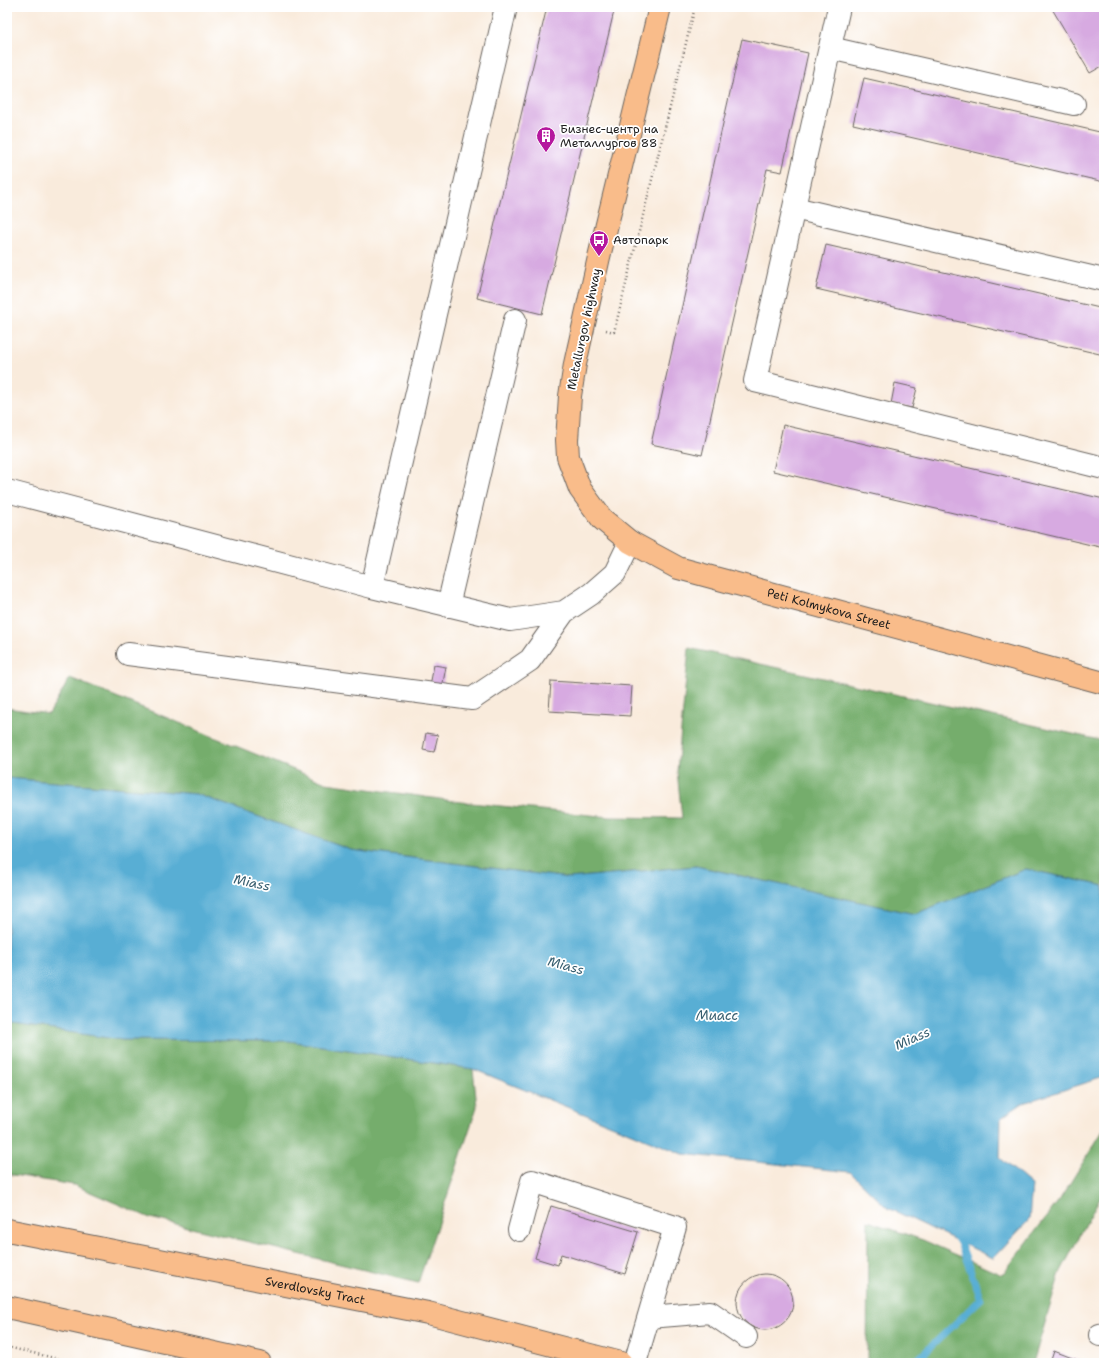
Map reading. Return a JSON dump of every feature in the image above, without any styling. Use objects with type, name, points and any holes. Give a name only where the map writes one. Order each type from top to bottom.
[{"type":"main road","name":"Metallurgov highway","points":[[580,489],[568,456],[567,440],[570,396],[575,364],[599,257],[660,7]]},
{"type":"main road","name":"Peti Kolmykova Street","points":[[580,489],[602,519],[630,542],[678,568],[1104,683]]},
{"type":"main road","name":"Sverdlovsky Tract","points":[[7,1230],[428,1313],[621,1363]]},
{"type":"main road","points":[[7,1307],[260,1363]]},
{"type":"lane","points":[[372,587],[506,7]]},
{"type":"lane","points":[[839,7],[755,381],[1104,468]]},
{"type":"lane","points":[[830,48],[1074,104]]},
{"type":"lane","points":[[794,208],[1104,280]]},
{"type":"lane","points":[[448,606],[515,320]]},
{"type":"lane","points":[[7,491],[372,587],[510,620],[564,612]]},
{"type":"lane","points":[[128,654],[472,699],[530,660],[564,612],[591,594],[615,573],[630,542]]},
{"type":"lane","points":[[519,1230],[532,1181],[675,1227],[635,1363]]},
{"type":"lane","points":[[649,1316],[710,1312],[746,1337]]},
{"type":"path","points":[[614,332],[694,7]]},
{"type":"path","points":[[7,1347],[76,1363]]},
{"type":"green space","points":[[689,648],[1104,741],[1104,886],[1026,869],[915,914],[696,866],[569,878],[351,850],[196,794],[7,778],[7,708],[49,714],[70,678],[326,783],[461,802],[610,817],[682,818],[677,771]]},
{"type":"green space","points":[[7,1023],[122,1040],[289,1041],[473,1069],[477,1107],[418,1283],[150,1218],[74,1185],[7,1174]]},
{"type":"green space","points":[[1104,1129],[1104,1190],[1060,1273],[1033,1363],[867,1363],[868,1221],[923,1240],[1002,1275],[1060,1199]]},
{"type":"water","name":"Миасс","points":[[7,778],[196,794],[351,850],[569,878],[696,866],[915,914],[1026,869],[1104,886],[1104,1077],[1023,1103],[1001,1118],[1000,1158],[1032,1185],[1029,1220],[993,1258],[886,1207],[850,1172],[683,1154],[473,1069],[289,1041],[122,1040],[7,1023]]},
{"type":"building","name":"Бизнес-центр на Металлургов 88","points":[[547,7],[615,7],[542,314],[477,298]]},
{"type":"building","points":[[1051,7],[1104,7],[1104,65],[1090,73]]},
{"type":"building","points":[[742,39],[808,53],[782,172],[767,169],[702,455],[651,444]]},
{"type":"building","points":[[864,78],[1104,133],[1104,182],[853,124]]},
{"type":"building","points":[[826,245],[1104,309],[1104,355],[816,289]]},
{"type":"building","points":[[895,383],[917,388],[912,408],[891,404]]},
{"type":"building","points":[[783,425],[1104,499],[1104,548],[773,471]]},
{"type":"building","points":[[434,665],[446,667],[442,688],[430,686]]},
{"type":"building","points":[[551,681],[632,686],[630,716],[549,711]]},
{"type":"building","points":[[426,733],[438,735],[434,752],[423,750]]},
{"type":"building","points":[[551,1206],[638,1232],[625,1274],[561,1254],[558,1265],[535,1258]]},
{"type":"building","points":[[759,1274],[771,1274],[781,1278],[789,1286],[793,1296],[793,1308],[789,1318],[781,1326],[771,1330],[759,1330],[749,1326],[741,1318],[737,1308],[737,1296],[741,1286],[749,1278]]},
{"type":"building","points":[[1054,1351],[1085,1363],[1050,1363]]},
{"type":"waterway","points":[[917,1363],[918,1359],[981,1299],[960,1243],[955,1235]]},
{"type":"place","name":"Бизнес-центр на Металлургов 88","points":[[546,153]]},
{"type":"place","name":"Автопарк","points":[[599,257]]},
{"type":"water label","name":"Miass","points":[[252,882]]},
{"type":"water label","name":"Miass","points":[[566,965]]},
{"type":"water label","name":"Miass","points":[[912,1038]]}]
